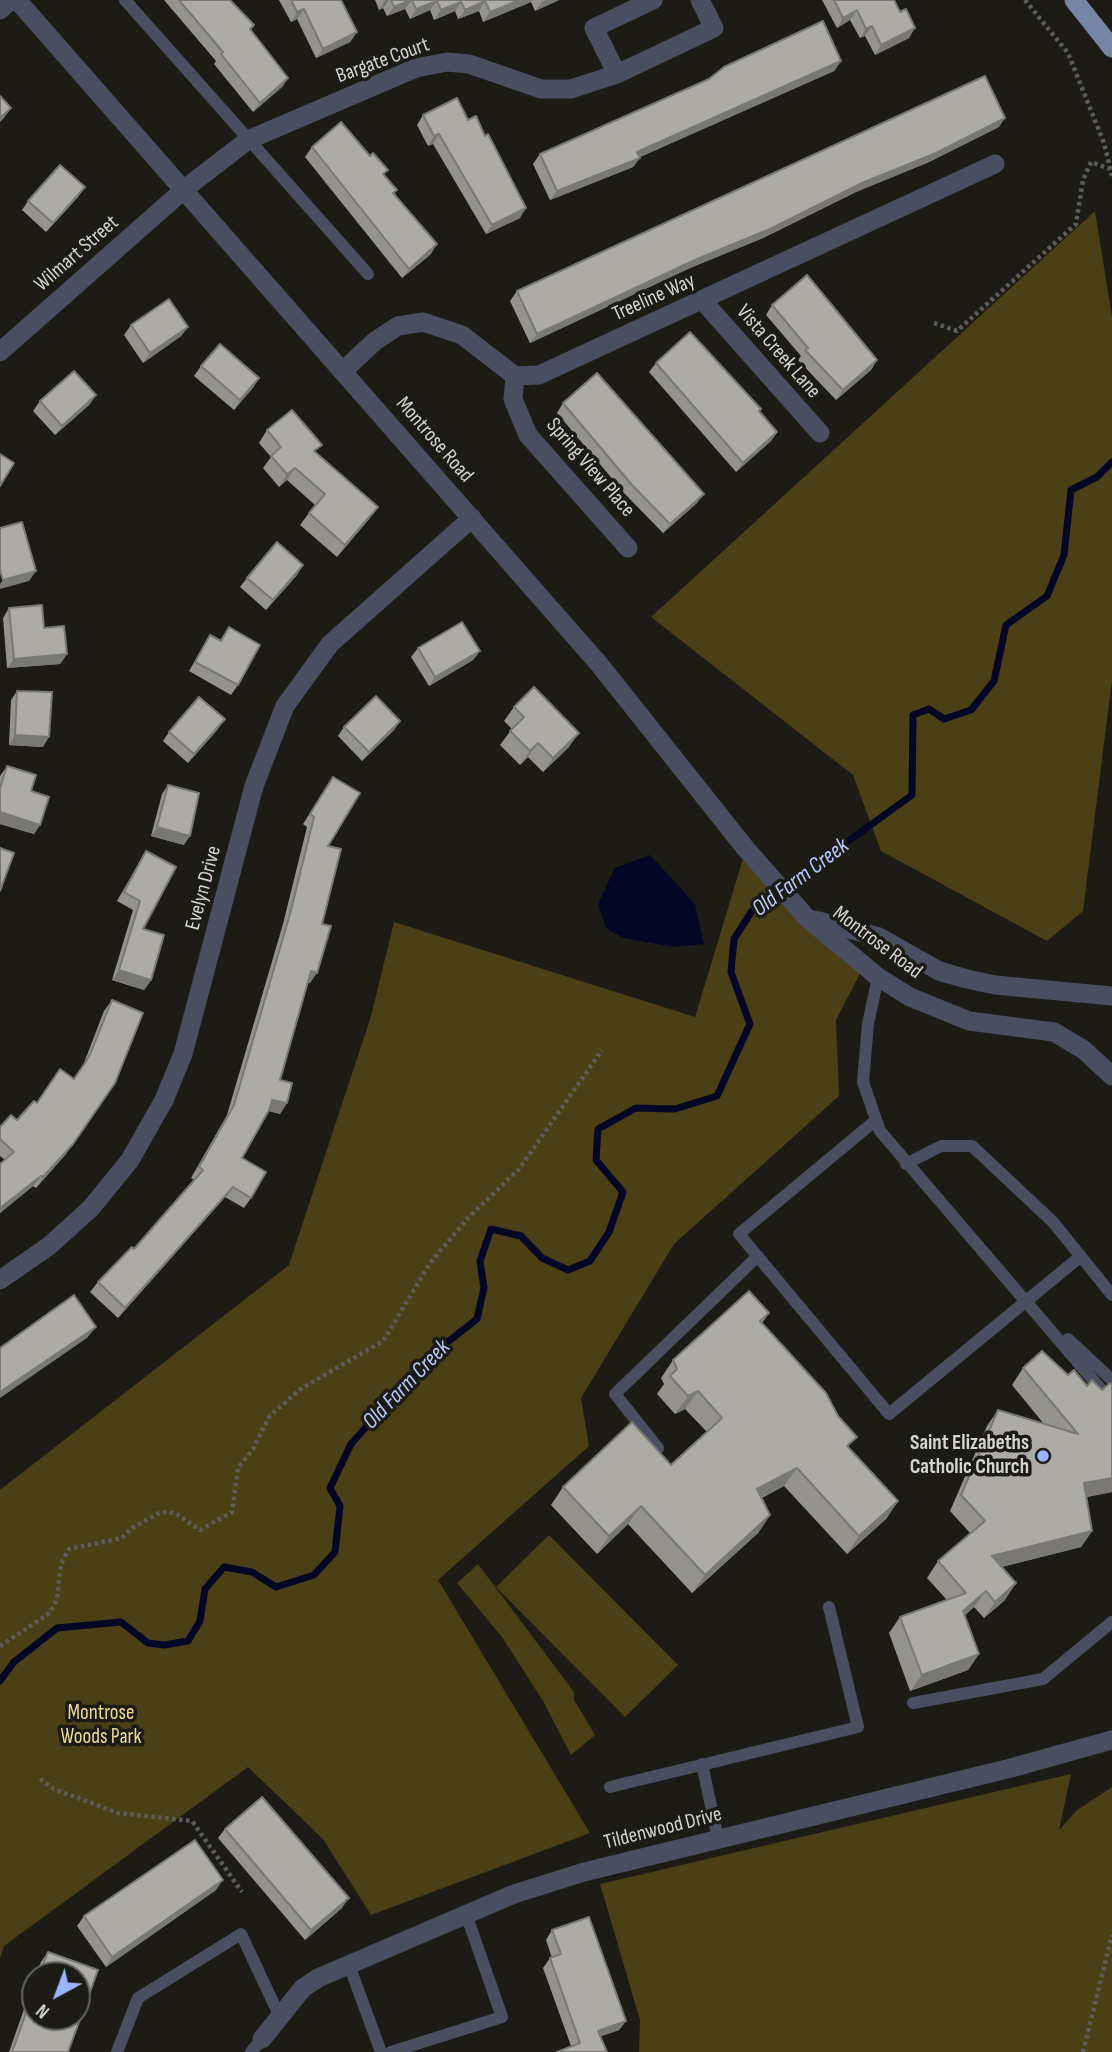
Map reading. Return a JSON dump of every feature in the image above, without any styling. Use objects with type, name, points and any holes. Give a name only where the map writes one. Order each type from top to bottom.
[{"type":"main road","points":[[1074,0],[1112,48]]},
{"type":"street","points":[[0,10],[11,0]]},
{"type":"street","name":"Montrose Road","points":[[17,0],[600,664],[746,849],[807,918],[878,977],[910,997],[969,1021],[1054,1032],[1084,1050],[1112,1076]]},
{"type":"street","points":[[617,74],[594,28],[653,0]]},
{"type":"street","name":"Bargate Court","points":[[184,191],[248,140],[416,68],[447,62],[469,64],[541,89],[571,89],[617,74],[714,29],[700,0]]},
{"type":"street","name":"Treeline Way","points":[[515,376],[539,375],[995,164]]},
{"type":"street","name":"Wilmart Street","points":[[0,352],[184,191]]},
{"type":"street","name":"Vista Creek Lane","points":[[703,301],[820,433]]},
{"type":"street","points":[[342,371],[375,341],[398,326],[423,321],[462,335],[515,376]]},
{"type":"street","name":"Spring View Place","points":[[515,376],[513,399],[528,435],[628,548]]},
{"type":"street","name":"Evelyn Drive","points":[[0,1280],[49,1246],[91,1208],[130,1160],[164,1100],[183,1054],[254,786],[285,706],[330,644],[472,518]]},
{"type":"street","name":"Montrose Road","points":[[807,918],[879,937],[939,971],[967,979],[995,985],[1112,996]]},
{"type":"street","name":"Tildenwood Drive","points":[[257,2045],[303,1988],[349,1965],[514,1894],[584,1872],[1011,1768],[1112,1740]]},
{"type":"lane","points":[[125,0],[368,274]]},
{"type":"lane","points":[[878,977],[868,1024],[863,1082],[880,1131],[1105,1394]]},
{"type":"lane","points":[[876,1120],[739,1234],[889,1415],[1081,1256]]},
{"type":"lane","points":[[906,1164],[941,1146],[972,1146],[1053,1222],[1112,1295]]},
{"type":"lane","points":[[659,1448],[615,1394],[758,1256]]},
{"type":"lane","points":[[1027,1300],[1112,1380]]},
{"type":"lane","points":[[610,1787],[858,1727],[828,1607]]},
{"type":"lane","points":[[913,1703],[1043,1679],[1112,1622]]},
{"type":"lane","points":[[702,1764],[718,1839]]},
{"type":"lane","points":[[391,2052],[502,2017],[466,1914]]},
{"type":"lane","points":[[117,2052],[138,1998],[241,1934],[280,2017]]},
{"type":"lane","points":[[349,1965],[381,2052]]},
{"type":"path","points":[[1025,0],[1068,53],[1104,143],[1112,176]]},
{"type":"path","points":[[934,323],[957,331],[1076,224],[1083,180],[1091,162],[1110,169]]},
{"type":"path","points":[[0,1646],[50,1613],[57,1599],[61,1564],[69,1549],[122,1538],[132,1528],[161,1512],[175,1513],[200,1530],[232,1512],[238,1468],[253,1448],[269,1417],[299,1390],[383,1340],[430,1263],[468,1218],[519,1169],[603,1050]]},
{"type":"path","points":[[40,1779],[54,1788],[118,1813],[192,1821],[242,1892]]},
{"type":"path","points":[[1083,2052],[1112,1935]]},
{"type":"green space","points":[[1095,211],[1112,317],[1112,680],[1083,911],[1047,941],[881,851],[853,775],[651,617]]},
{"type":"green space","name":"Montrose Woods Park","points":[[746,849],[866,962],[836,1020],[839,1096],[674,1244],[581,1398],[589,1446],[438,1580],[590,1833],[371,1915],[323,1839],[248,1767],[4,1946],[0,1958],[0,1490],[289,1265],[371,1016],[394,922],[695,1017]]},
{"type":"green space","points":[[549,1535],[678,1665],[625,1717],[496,1587]]},
{"type":"green space","points":[[478,1564],[574,1692],[574,1700],[595,1735],[571,1755],[543,1701],[502,1637],[457,1583]]},
{"type":"green space","points":[[1071,1774],[1059,1830],[1076,1811],[1112,1787],[1112,2052],[639,2052],[640,2020],[600,1884]]},
{"type":"water","points":[[650,855],[695,904],[704,944],[675,947],[623,938],[606,928],[598,904],[615,868]]},
{"type":"building","points":[[179,0],[230,0],[254,25],[250,29],[288,78],[260,103],[221,54],[223,52]]},
{"type":"building","points":[[291,0],[341,0],[357,32],[323,49],[304,9],[297,12]]},
{"type":"building","points":[[391,0],[410,0],[394,7]]},
{"type":"building","points":[[412,0],[520,0],[490,12],[485,1],[465,10],[461,2],[441,10],[437,1],[416,9]]},
{"type":"building","points":[[834,0],[894,0],[900,12],[906,9],[915,28],[881,45],[872,26],[866,29],[857,10],[843,18]]},
{"type":"building","points":[[823,21],[841,61],[637,152],[640,158],[557,191],[540,154],[709,79],[724,67]]},
{"type":"building","points":[[985,76],[1005,118],[936,153],[862,183],[770,229],[697,259],[537,334],[517,291]]},
{"type":"building","points":[[0,96],[11,108],[0,118]]},
{"type":"building","points":[[457,98],[468,120],[476,116],[485,136],[488,134],[526,208],[492,225],[439,134],[434,136],[423,115]]},
{"type":"building","points":[[341,122],[370,156],[373,153],[388,170],[383,174],[397,190],[393,193],[437,244],[409,269],[312,147]]},
{"type":"building","points":[[60,165],[85,187],[53,223],[28,201]]},
{"type":"building","points":[[807,275],[877,360],[843,390],[805,350],[808,348],[772,305]]},
{"type":"building","points":[[169,299],[188,327],[150,353],[131,325]]},
{"type":"building","points":[[690,332],[761,409],[759,411],[777,432],[743,463],[656,363]]},
{"type":"building","points":[[220,344],[259,378],[240,400],[201,366]]},
{"type":"building","points":[[74,371],[96,395],[62,426],[40,401]]},
{"type":"building","points":[[597,373],[704,494],[670,524],[632,485],[563,403]]},
{"type":"building","points":[[292,410],[322,445],[314,451],[378,507],[345,545],[309,513],[325,494],[295,468],[287,474],[271,456],[281,447],[267,430]]},
{"type":"building","points":[[0,454],[14,463],[0,486]]},
{"type":"building","points":[[22,522],[36,571],[3,580],[0,570],[0,528]]},
{"type":"building","points":[[277,542],[303,565],[273,600],[247,578]]},
{"type":"building","points":[[42,605],[44,628],[64,626],[67,654],[14,659],[9,608]]},
{"type":"building","points":[[462,622],[480,651],[435,677],[418,648]]},
{"type":"building","points":[[229,627],[260,645],[238,685],[195,662],[210,635],[221,641]]},
{"type":"building","points":[[534,687],[579,733],[553,758],[538,743],[530,751],[510,731],[524,717],[514,707]]},
{"type":"building","points":[[17,691],[52,692],[49,737],[15,735]]},
{"type":"building","points":[[376,696],[400,721],[369,752],[344,727]]},
{"type":"building","points":[[199,697],[225,719],[194,754],[169,732]]},
{"type":"building","points":[[7,766],[36,775],[31,791],[49,797],[40,825],[0,812],[0,788]]},
{"type":"building","points":[[333,777],[360,793],[328,846],[341,849],[322,924],[331,926],[317,973],[311,971],[280,1080],[292,1083],[287,1103],[272,1100],[242,1158],[266,1172],[251,1198],[233,1187],[125,1308],[98,1282],[132,1247],[134,1249],[203,1170],[199,1167],[234,1105],[290,914],[314,817],[310,814]]},
{"type":"building","points":[[168,785],[199,793],[190,836],[157,827]]},
{"type":"building","points":[[0,848],[14,853],[0,891]]},
{"type":"building","points":[[146,851],[176,867],[143,929],[164,935],[151,980],[119,970],[140,901],[124,892]]},
{"type":"building","points":[[112,1000],[143,1013],[115,1083],[73,1144],[43,1177],[0,1208],[0,1164],[14,1152],[0,1139],[0,1127],[11,1115],[17,1120],[34,1101],[37,1103],[60,1069],[74,1079],[89,1057]]},
{"type":"building","points":[[749,1291],[769,1313],[760,1321],[826,1393],[838,1416],[857,1437],[847,1446],[898,1501],[859,1536],[797,1468],[757,1489],[770,1515],[705,1575],[641,1506],[609,1536],[563,1487],[632,1422],[671,1465],[722,1418],[698,1391],[688,1396],[670,1376],[677,1369],[673,1360]]},
{"type":"building","points":[[74,1295],[96,1327],[0,1392],[0,1348]]},
{"type":"building","points":[[1042,1351],[1068,1375],[1074,1370],[1087,1386],[1092,1380],[1102,1390],[1112,1384],[1112,1478],[1084,1483],[1092,1531],[992,1556],[1016,1583],[995,1602],[986,1591],[963,1611],[979,1654],[922,1675],[900,1617],[966,1593],[938,1561],[985,1521],[961,1495],[998,1410],[1078,1434],[1023,1368]]},
{"type":"building","points":[[262,1797],[349,1898],[311,1930],[225,1829]]},
{"type":"building","points":[[195,1840],[223,1880],[112,1957],[84,1916]]},
{"type":"building","points":[[589,1917],[626,2021],[598,2031],[607,2052],[557,2052],[580,2043],[550,1958],[561,1954],[552,1930]]},
{"type":"building","points":[[48,1952],[73,1961],[44,1961]]},
{"type":"building","points":[[91,1967],[98,1970],[91,1989]]},
{"type":"building","points":[[21,2027],[21,2031],[76,2031],[68,2052],[12,2052]]},
{"type":"waterway","name":"Old Farm Creek","points":[[0,1681],[14,1662],[57,1628],[121,1622],[148,1643],[164,1645],[188,1641],[200,1621],[205,1589],[224,1567],[252,1572],[276,1587],[314,1575],[335,1552],[340,1506],[330,1488],[351,1444],[426,1359],[477,1319],[484,1288],[480,1261],[491,1229],[521,1236],[542,1258],[568,1270],[590,1261],[609,1232],[623,1192],[596,1160],[598,1129],[636,1108],[675,1109],[717,1096],[750,1024],[731,972],[734,939],[752,911],[912,795],[913,715],[929,709],[944,719],[971,710],[994,681],[1006,625],[1047,596],[1064,555],[1071,490],[1097,477],[1112,462]]},
{"type":"place","name":"Saint Elizabeths Catholic Church","points":[[1043,1456]]}]
